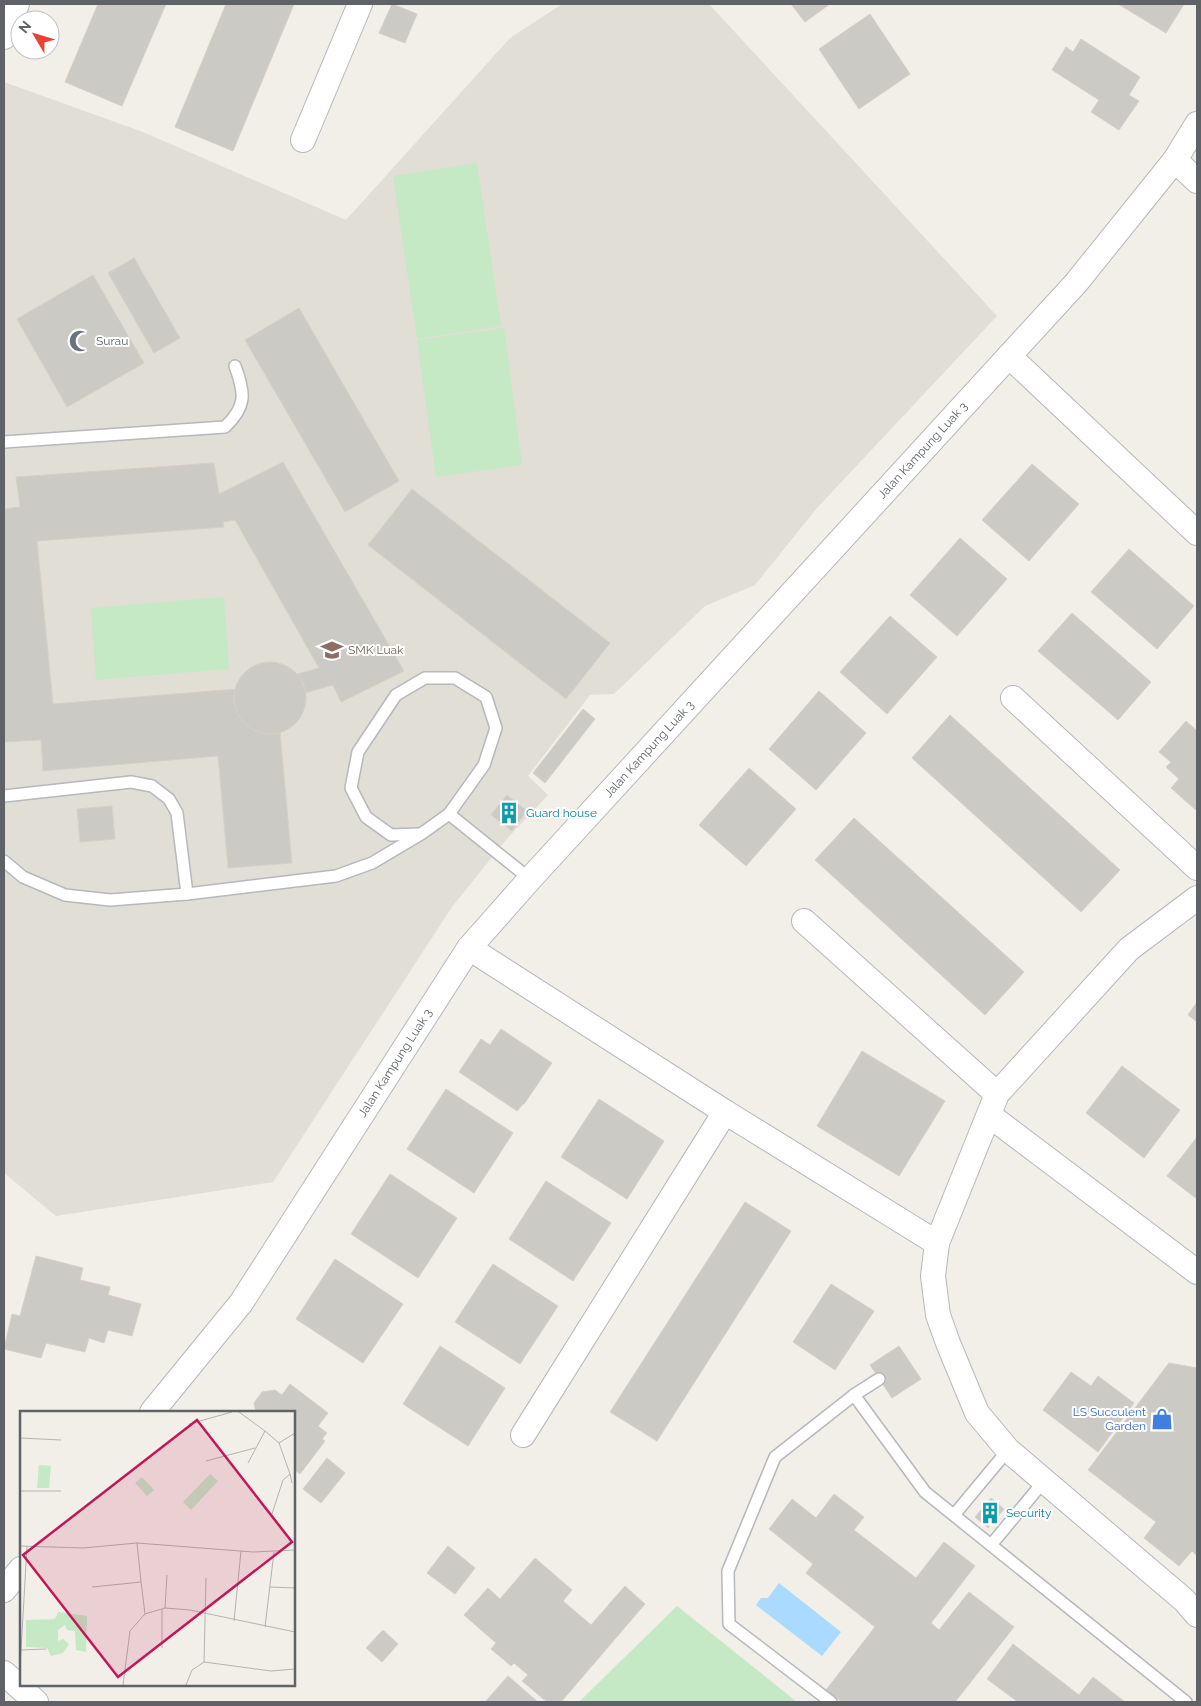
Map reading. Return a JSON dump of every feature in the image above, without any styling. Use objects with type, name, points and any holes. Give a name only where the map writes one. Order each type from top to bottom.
[{"type":"street","points":[[4,37],[18,4]]},
{"type":"street","points":[[303,140],[360,4]]},
{"type":"street","name":"Jalan Kampung Luak 3","points":[[153,1411],[241,1303],[469,948],[1076,283],[1175,160],[1197,124]]},
{"type":"street","points":[[1175,160],[1197,181]]},
{"type":"street","points":[[1009,356],[1197,533]]},
{"type":"street","points":[[1013,698],[1197,868]]},
{"type":"street","points":[[1197,898],[1129,949],[993,1104],[937,1243],[933,1276],[938,1315],[977,1413],[1008,1450],[1184,1600],[1197,1615]]},
{"type":"street","points":[[804,921],[993,1104],[1197,1272]]},
{"type":"street","points":[[469,948],[725,1112],[937,1243]]},
{"type":"street","points":[[523,1435],[725,1112]]},
{"type":"street","points":[[4,1590],[20,1570]]},
{"type":"street","points":[[4,1673],[36,1702]]},
{"type":"lane","points":[[4,442],[225,427],[234,418],[242,403],[242,387],[235,366]]},
{"type":"lane","points":[[4,861],[23,877],[65,895],[110,900],[187,894],[336,876],[372,863],[420,834],[449,814],[484,766],[496,728],[486,697],[455,678],[425,678],[396,695],[358,752],[352,788],[366,816],[391,835],[420,834]]},
{"type":"lane","points":[[4,796],[131,782],[152,786],[169,799],[177,813],[187,894]]},
{"type":"lane","points":[[449,814],[530,879]]},
{"type":"lane","points":[[831,1702],[729,1624],[728,1571],[775,1457],[854,1395],[879,1379]]},
{"type":"lane","points":[[854,1395],[925,1492],[1186,1702]]},
{"type":"lane","points":[[954,1515],[1008,1450]]},
{"type":"lane","points":[[991,1545],[1044,1481]]},
{"type":"shaded area","name":"SMK Luak","points":[[562,4],[709,4],[997,316],[817,508],[755,585],[705,606],[614,694],[590,695],[528,776],[548,795],[505,841],[452,907],[273,1182],[56,1216],[4,1173],[4,82],[143,132],[346,220],[510,38]]},
{"type":"green space","points":[[477,163],[501,326],[417,339],[393,176]]},
{"type":"green space","points":[[504,328],[522,465],[436,477],[417,340]]},
{"type":"green space","points":[[224,597],[229,669],[96,680],[91,608]]},
{"type":"green space","points":[[677,1606],[797,1702],[579,1702]]},
{"type":"water","points":[[779,1583],[841,1632],[822,1656],[756,1605],[761,1598],[768,1598]]},
{"type":"building","points":[[98,4],[166,4],[122,106],[65,82]]},
{"type":"building","points":[[226,4],[294,4],[233,151],[175,127]]},
{"type":"building","points":[[392,4],[417,14],[405,43],[379,33]]},
{"type":"building","points":[[791,4],[830,4],[805,22]]},
{"type":"building","points":[[1118,4],[1184,4],[1166,33]]},
{"type":"building","points":[[870,14],[910,74],[859,109],[819,49]]},
{"type":"building","points":[[1081,39],[1140,77],[1129,95],[1139,101],[1119,130],[1091,112],[1099,100],[1052,70],[1066,47],[1073,52]]},
{"type":"building","points":[[134,258],[180,338],[154,353],[108,273]]},
{"type":"building","name":"Surau","points":[[93,275],[144,363],[67,407],[17,319]]},
{"type":"building","points":[[299,308],[399,481],[345,512],[245,340]]},
{"type":"building","points":[[283,462],[404,671],[341,702],[333,685],[305,693],[304,685],[297,674],[319,668],[235,520],[223,522],[224,527],[37,541],[53,704],[236,689],[234,696],[236,707],[240,718],[248,726],[268,734],[280,732],[292,863],[228,868],[218,756],[43,771],[41,740],[4,742],[4,509],[20,507],[16,477],[214,463],[219,494]]},
{"type":"building","points":[[1032,464],[1079,504],[1029,561],[982,520]]},
{"type":"building","points":[[412,489],[610,643],[566,699],[368,545]]},
{"type":"building","points":[[960,538],[1007,579],[957,636],[910,595]]},
{"type":"building","points":[[1129,549],[1194,606],[1157,649],[1091,592]]},
{"type":"building","points":[[1072,613],[1151,682],[1118,720],[1038,651]]},
{"type":"building","points":[[890,616],[937,657],[887,714],[840,672]]},
{"type":"building","points":[[270,662],[290,668],[300,678],[306,698],[300,718],[290,728],[270,734],[250,728],[240,718],[234,698],[240,678],[250,668]]},
{"type":"building","points":[[819,691],[866,733],[816,790],[769,749]]},
{"type":"building","points":[[583,709],[595,719],[545,783],[533,773]]},
{"type":"building","points":[[950,715],[1120,870],[1081,912],[912,758]]},
{"type":"building","points":[[1186,721],[1197,731],[1197,811],[1171,788],[1179,779],[1166,767],[1171,762],[1159,752]]},
{"type":"building","points":[[749,768],[796,809],[746,866],[699,825]]},
{"type":"building","name":"Guard house","points":[[507,795],[527,811],[512,831],[491,815]]},
{"type":"building","points":[[112,806],[115,839],[80,842],[77,809]]},
{"type":"building","points":[[854,818],[1024,972],[985,1015],[815,860]]},
{"type":"building","points":[[1197,1002],[1197,1022],[1188,1015]]},
{"type":"building","points":[[501,1029],[552,1063],[524,1104],[517,1111],[459,1072],[481,1039],[490,1045]]},
{"type":"building","points":[[862,1051],[945,1101],[899,1176],[817,1126]]},
{"type":"building","points":[[1122,1066],[1180,1110],[1144,1158],[1086,1113]]},
{"type":"building","points":[[446,1089],[513,1133],[474,1193],[407,1149]]},
{"type":"building","points":[[599,1099],[664,1141],[627,1199],[561,1157]]},
{"type":"building","points":[[1197,1137],[1197,1199],[1167,1176]]},
{"type":"building","points":[[390,1174],[457,1218],[418,1278],[351,1234]]},
{"type":"building","points":[[546,1181],[611,1223],[573,1281],[509,1239]]},
{"type":"building","points":[[745,1202],[791,1231],[657,1441],[610,1412]]},
{"type":"building","points":[[36,1256],[83,1268],[80,1280],[110,1287],[108,1295],[141,1304],[132,1336],[108,1330],[104,1343],[89,1338],[85,1352],[46,1343],[41,1358],[4,1349],[12,1314],[20,1316]]},
{"type":"building","points":[[335,1259],[403,1304],[363,1363],[296,1319]]},
{"type":"building","points":[[493,1264],[558,1306],[520,1364],[455,1322]]},
{"type":"building","points":[[831,1284],[874,1311],[835,1370],[793,1342]]},
{"type":"building","points":[[440,1346],[505,1388],[468,1446],[403,1404]]},
{"type":"building","points":[[899,1346],[921,1379],[892,1398],[870,1365]]},
{"type":"building","name":"LS Succulent Garden","points":[[1169,1363],[1197,1368],[1197,1556],[1192,1551],[1179,1566],[1144,1538],[1156,1522],[1088,1470]]},
{"type":"building","points":[[1071,1372],[1091,1386],[1098,1376],[1134,1403],[1098,1452],[1043,1410]]},
{"type":"building","points":[[290,1384],[328,1413],[318,1426],[327,1433],[322,1439],[325,1441],[300,1474],[295,1470],[295,1411],[256,1411],[254,1403],[262,1392],[275,1390],[282,1395]]},
{"type":"building","points":[[327,1458],[345,1473],[321,1503],[303,1489]]},
{"type":"building","points":[[834,1494],[864,1517],[854,1530],[916,1578],[944,1542],[975,1566],[931,1623],[939,1630],[969,1592],[1014,1627],[955,1702],[842,1702],[826,1690],[875,1627],[806,1573],[813,1564],[769,1529],[792,1499],[816,1518]]},
{"type":"building","name":"Security","points":[[991,1498],[1004,1509],[988,1528],[975,1517]]},
{"type":"building","points":[[448,1546],[475,1568],[455,1594],[427,1573]]},
{"type":"building","points":[[535,1558],[572,1590],[563,1601],[591,1625],[625,1586],[645,1604],[561,1702],[547,1702],[522,1681],[528,1675],[514,1663],[511,1666],[491,1649],[496,1643],[464,1615],[488,1588],[500,1599]]},
{"type":"building","points":[[383,1630],[398,1644],[382,1662],[366,1648]]},
{"type":"building","points":[[1013,1644],[1079,1695],[1093,1677],[1125,1702],[1018,1702],[987,1679]]},
{"type":"building","points":[[508,1676],[538,1702],[485,1702]]},
{"type":"place","name":"Surau","points":[[80,341]]},
{"type":"place","name":"SMK Luak","points":[[332,650]]},
{"type":"place","name":"Guard house","points":[[509,813]]},
{"type":"place","name":"LS Succulent Garden","points":[[1162,1419]]},
{"type":"place","name":"Security","points":[[990,1513]]}]
